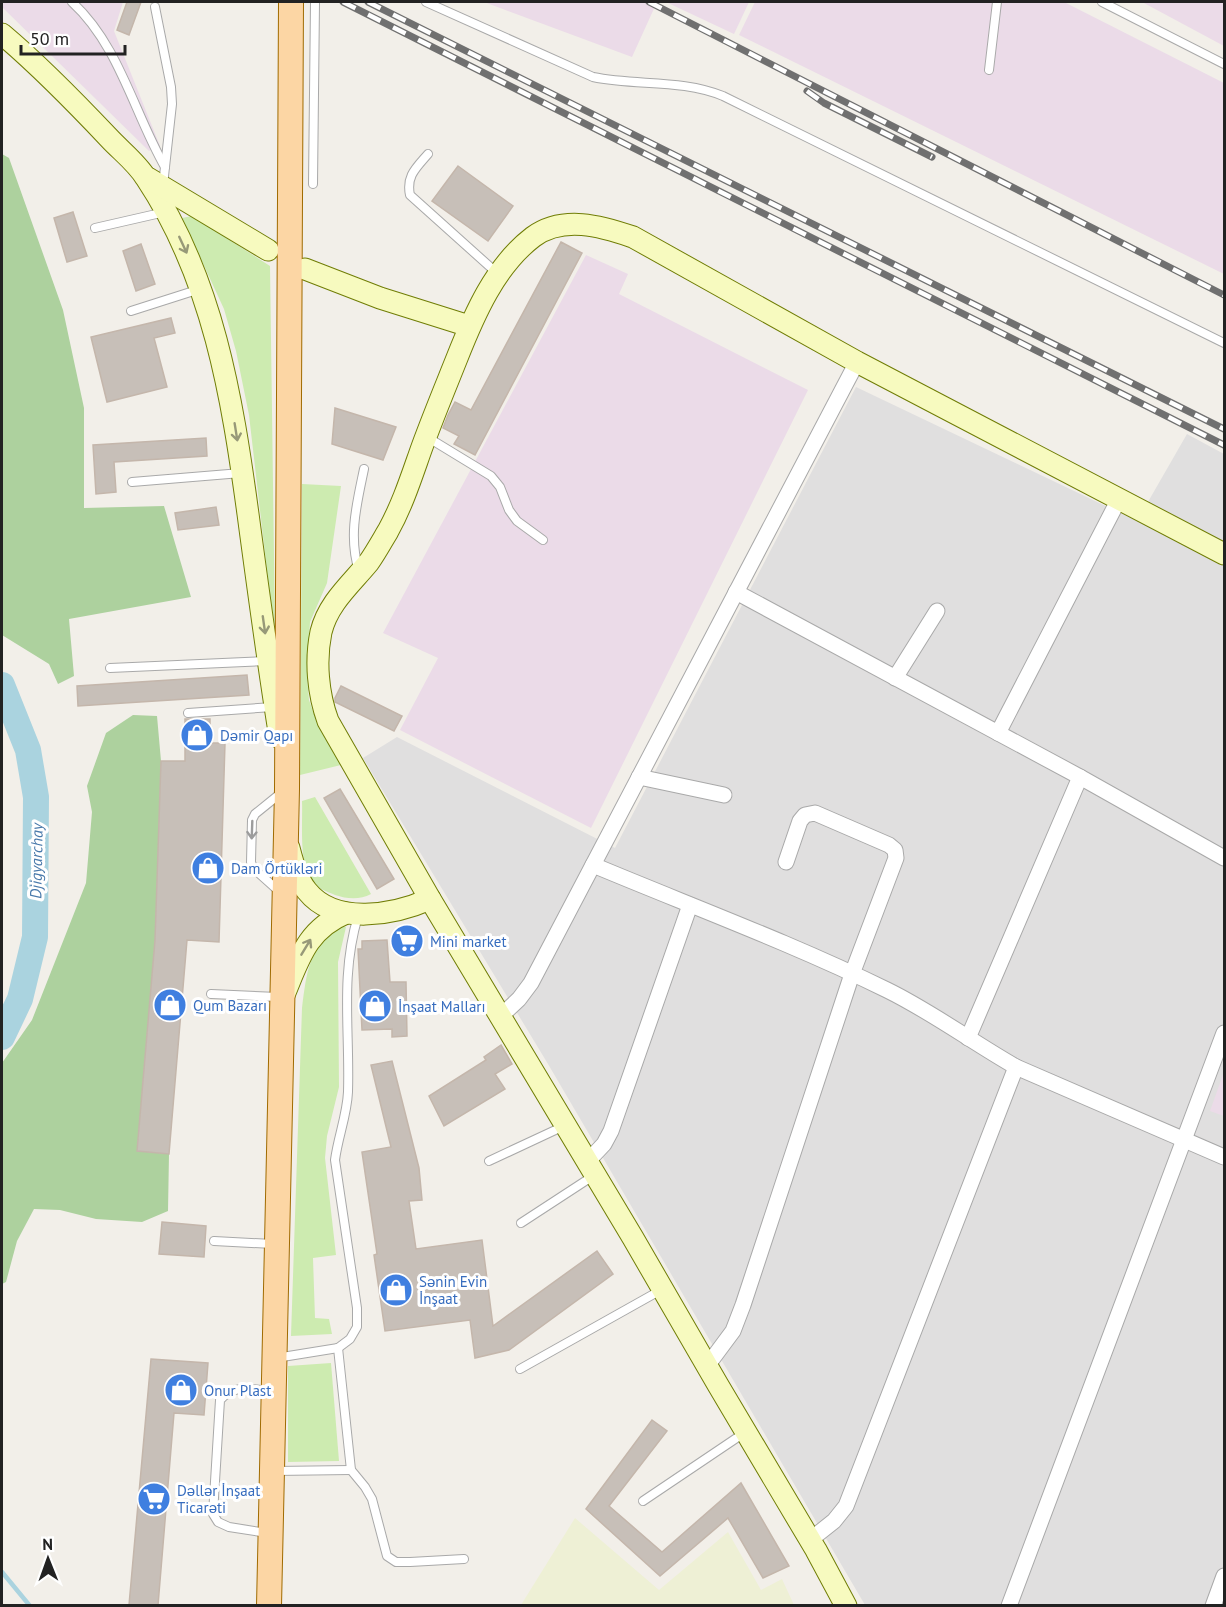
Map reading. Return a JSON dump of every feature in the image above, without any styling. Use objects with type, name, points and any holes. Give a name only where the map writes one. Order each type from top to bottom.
[{"type":"main road","points":[[269,1605],[302,29],[291,2]]},
{"type":"main road","points":[[2,34],[60,88],[145,176],[185,248],[202,289],[220,349],[232,407],[287,789]]},
{"type":"main road","points":[[145,176],[164,177],[268,250]]},
{"type":"main road","points":[[846,1605],[663,1289],[430,899],[328,721],[321,703],[319,655],[321,631],[334,603],[370,560],[397,514],[469,326],[499,274],[511,258],[534,236],[551,229],[578,223],[603,226],[633,237],[857,362],[1224,554]]},
{"type":"main road","points":[[305,269],[380,298],[469,326]]},
{"type":"main road","points":[[286,841],[296,873],[306,890],[315,900],[328,908],[353,913],[390,912],[409,908],[430,899]]},
{"type":"main road","points":[[283,997],[304,949],[315,933],[331,920],[353,913]]},
{"type":"street","points":[[501,1016],[519,999],[531,983],[857,362]]},
{"type":"street","points":[[999,733],[1119,499]]},
{"type":"street","points":[[736,592],[1080,777],[1224,858]]},
{"type":"street","points":[[896,678],[937,611]]},
{"type":"street","points":[[639,777],[724,795]]},
{"type":"street","points":[[968,1038],[1080,777]]},
{"type":"street","points":[[707,1366],[733,1331],[743,1305],[852,974],[896,858],[895,850],[889,844],[815,813],[805,814],[800,821],[786,862]]},
{"type":"street","points":[[593,865],[887,990],[939,1018],[1016,1067],[1224,1157]]},
{"type":"street","points":[[591,1169],[612,1131],[690,905]]},
{"type":"street","points":[[1009,1605],[1224,1033]]},
{"type":"street","points":[[810,1540],[834,1521],[846,1506],[1016,1067]]},
{"type":"street","points":[[1214,1605],[1224,1576]]},
{"type":"lane","points":[[72,2],[99,34],[114,60],[164,177]]},
{"type":"lane","points":[[313,184],[302,29],[315,2]]},
{"type":"lane","points":[[426,2],[593,77],[693,87],[716,93],[1224,343]]},
{"type":"lane","points":[[989,70],[997,2]]},
{"type":"lane","points":[[1102,2],[1224,64]]},
{"type":"lane","points":[[154,7],[171,87],[171,117],[164,177]]},
{"type":"lane","points":[[428,154],[413,172],[408,184],[410,195],[499,274]]},
{"type":"lane","points":[[95,228],[166,211]]},
{"type":"lane","points":[[131,311],[202,289]]},
{"type":"lane","points":[[426,436],[491,476],[500,487],[509,510],[517,521],[543,540]]},
{"type":"lane","points":[[360,572],[355,557],[353,537],[364,469]]},
{"type":"lane","points":[[132,482],[242,473]]},
{"type":"lane","points":[[110,668],[269,661]]},
{"type":"lane","points":[[188,713],[274,706]]},
{"type":"lane","points":[[285,897],[253,868],[251,862],[252,820],[255,813],[287,789]]},
{"type":"lane","points":[[275,1359],[338,1348],[350,1339],[357,1327],[357,1308],[335,1160],[337,1141],[347,1102],[347,959],[353,913]]},
{"type":"lane","points":[[211,994],[283,997]]},
{"type":"lane","points":[[489,1161],[565,1125]]},
{"type":"lane","points":[[521,1223],[591,1169]]},
{"type":"lane","points":[[214,1241],[277,1244]]},
{"type":"lane","points":[[520,1370],[663,1289]]},
{"type":"lane","points":[[338,1348],[351,1470],[372,1499],[387,1556],[396,1562],[464,1558]]},
{"type":"lane","points":[[271,1534],[229,1527],[218,1522],[213,1514],[220,1400],[235,1389],[274,1391]]},
{"type":"lane","points":[[643,1501],[746,1432]]},
{"type":"lane","points":[[272,1471],[351,1470]]},
{"type":"shaded area","points":[[2,2],[123,2],[114,31],[160,146],[149,151],[2,7]]},
{"type":"shaded area","points":[[484,2],[657,2],[632,57]]},
{"type":"shaded area","points":[[666,2],[749,2],[734,34]]},
{"type":"shaded area","points":[[755,2],[1064,2],[1224,83],[1224,274],[739,35]]},
{"type":"shaded area","points":[[1142,2],[1224,2],[1224,46]]},
{"type":"shaded area","points":[[586,255],[628,274],[619,294],[808,390],[591,828],[400,730],[438,658],[383,633]]},
{"type":"shaded area","points":[[856,387],[1137,521],[1187,434],[1224,454],[1224,1605],[865,1605],[548,1064],[363,758],[397,737],[615,848]]},
{"type":"shaded area","points":[[1224,1072],[1224,1116],[1210,1111]]},
{"type":"green space","points":[[2,154],[9,158],[63,310],[84,408],[84,508],[164,506],[191,597],[69,619],[74,676],[58,684],[49,664],[2,635]]},
{"type":"green space","points":[[192,216],[270,266],[275,628],[249,415],[236,351],[224,309],[182,218]]},
{"type":"green space","points":[[302,484],[341,486],[327,583],[310,622],[307,676],[309,700],[316,720],[341,765],[300,775]]},
{"type":"green space","points":[[133,715],[157,716],[161,761],[155,940],[137,1151],[169,1154],[168,1211],[142,1222],[96,1219],[60,1210],[34,1209],[17,1241],[6,1282],[2,1284],[2,1063],[32,1020],[86,883],[92,812],[87,786],[106,733]]},
{"type":"green space","points":[[315,797],[371,894],[358,898],[340,896],[318,887],[309,877],[303,857],[302,801]]},
{"type":"green space","points":[[340,926],[346,927],[338,962],[339,1087],[327,1136],[325,1158],[336,1255],[313,1258],[315,1318],[329,1319],[332,1334],[291,1336],[302,1008],[308,972],[315,952],[321,943]]},
{"type":"green space","points":[[331,1363],[339,1461],[288,1462],[288,1366]]},
{"type":"green space","points":[[575,1518],[659,1590],[728,1532],[761,1590],[782,1579],[794,1605],[521,1605]]},
{"type":"building","points":[[127,2],[141,2],[129,35],[117,30]]},
{"type":"building","points":[[458,166],[513,206],[488,241],[432,201]]},
{"type":"building","points":[[73,212],[87,256],[67,262],[54,218]]},
{"type":"building","points":[[561,242],[582,253],[475,455],[454,444],[459,436],[443,428],[448,415],[455,402],[471,410]]},
{"type":"building","points":[[141,244],[155,284],[136,291],[123,251]]},
{"type":"building","points":[[171,318],[175,333],[154,338],[167,387],[107,402],[91,337]]},
{"type":"building","points":[[335,408],[396,427],[383,460],[332,444]]},
{"type":"building","points":[[206,438],[207,456],[114,462],[116,492],[96,494],[93,445]]},
{"type":"building","points":[[216,507],[219,525],[178,530],[175,513]]},
{"type":"building","points":[[247,675],[249,695],[78,706],[77,686]]},
{"type":"building","points":[[341,686],[402,716],[394,731],[335,702]]},
{"type":"building","points":[[185,719],[210,719],[210,743],[225,743],[219,942],[187,940],[169,1154],[137,1151],[155,940],[161,761],[185,761]]},
{"type":"building","points":[[340,789],[394,879],[377,889],[324,798]]},
{"type":"building","name":"Mini market","points":[[410,929],[419,945],[405,953],[396,937]]},
{"type":"building","points":[[387,940],[390,982],[406,982],[407,1036],[392,1037],[392,1029],[362,1030],[358,949],[362,949],[362,941]]},
{"type":"building","points":[[501,1045],[512,1064],[495,1074],[505,1089],[444,1126],[429,1096],[486,1060],[484,1057]]},
{"type":"building","points":[[392,1061],[419,1168],[422,1200],[409,1201],[416,1249],[482,1240],[493,1326],[597,1251],[613,1274],[509,1350],[475,1358],[470,1320],[385,1331],[374,1255],[377,1254],[362,1152],[391,1147],[371,1065]]},
{"type":"building","points":[[162,1222],[206,1226],[204,1257],[159,1254]]},
{"type":"building","points":[[151,1359],[208,1363],[204,1415],[174,1413],[158,1605],[129,1605]]},
{"type":"building","points":[[652,1420],[667,1431],[609,1506],[662,1552],[741,1483],[789,1566],[763,1578],[728,1518],[660,1576],[586,1509]]},
{"type":"waterway","name":"Djigyarchay","points":[[2,685],[28,750],[36,797],[35,937],[20,999],[2,1037]]},
{"type":"waterway","points":[[2,1572],[30,1606]]},
{"type":"railway","points":[[343,2],[1224,445]]},
{"type":"railway","points":[[368,2],[1224,429]]},
{"type":"railway","points":[[649,2],[1224,295]]},
{"type":"railway","points":[[807,91],[824,103],[932,157]]},
{"type":"place","name":"Dəmir Qapı","points":[[197,735]]},
{"type":"place","name":"Dam Örtükləri","points":[[208,868]]},
{"type":"place","name":"Mini market","points":[[407,941]]},
{"type":"place","name":"Qum Bazarı","points":[[170,1005]]},
{"type":"place","name":"İnşaat Malları","points":[[375,1006]]},
{"type":"place","name":"Sənin Evin İnşaat","points":[[396,1290]]},
{"type":"place","name":"Onur Plast","points":[[181,1390]]},
{"type":"place","name":"Dəllər İnşaat Ticarəti","points":[[154,1499]]}]
